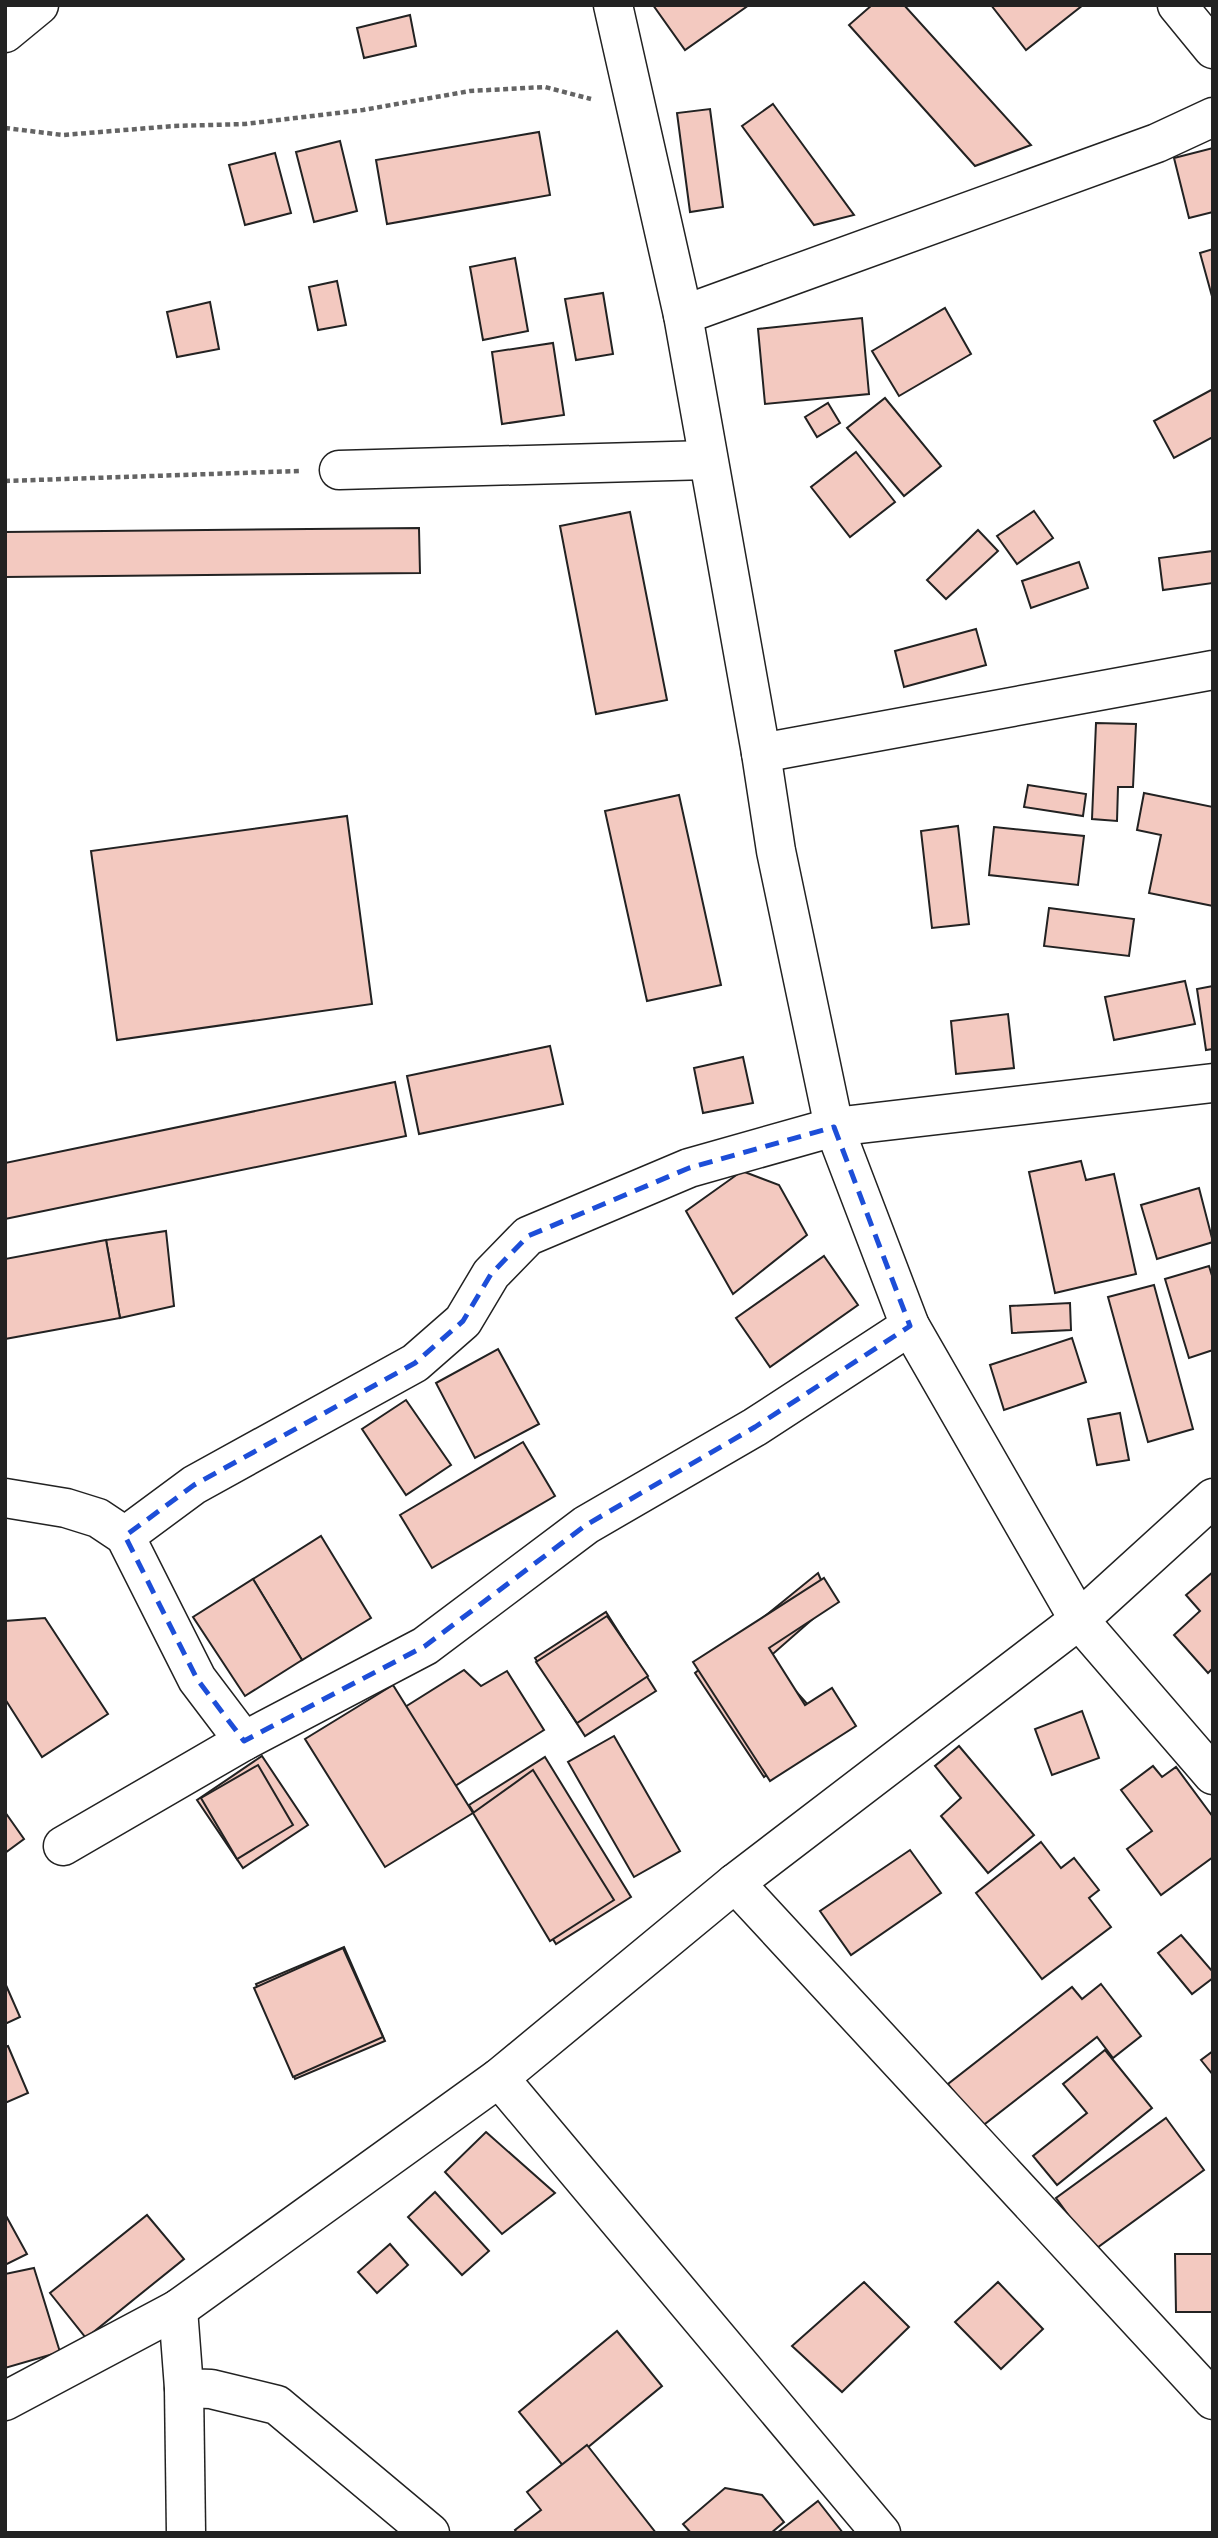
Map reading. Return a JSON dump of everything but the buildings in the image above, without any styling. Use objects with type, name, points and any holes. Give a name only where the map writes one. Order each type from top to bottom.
[{"type":"street","points":[[5,33],[39,5]]},
{"type":"street","points":[[613,5],[682,315],[761,753],[776,851],[834,1127],[910,1326],[1079,1620],[1213,1774]]},
{"type":"street","points":[[1177,5],[1213,49]]},
{"type":"street","points":[[682,315],[1157,143],[1213,117]]},
{"type":"street","points":[[339,470],[708,460]]},
{"type":"street","points":[[761,753],[1213,670]]},
{"type":"street","points":[[125,1536],[194,1485],[415,1363],[463,1321],[491,1273],[528,1236],[689,1168],[834,1127],[1213,1083]]},
{"type":"street","points":[[63,1846],[244,1741],[425,1646],[586,1525],[755,1427],[910,1326]]},
{"type":"street","points":[[5,1498],[66,1508],[98,1518],[125,1536],[197,1679],[244,1741]]},
{"type":"street","points":[[5,2401],[178,2309],[499,2078],[735,1883],[1079,1620],[1213,1498]]},
{"type":"street","points":[[735,1883],[1213,2400]]},
{"type":"street","points":[[499,2078],[881,2533]]},
{"type":"street","points":[[178,2309],[184,2388],[186,2533]]},
{"type":"street","points":[[184,2388],[211,2389],[277,2404],[430,2533]]},
{"type":"path","points":[[5,128],[63,135],[245,124],[363,110],[470,91],[545,87],[614,104],[639,122]]},
{"type":"path","points":[[5,481],[339,470]]},
{"type":"highlighted area","points":[[834,1127],[910,1326],[755,1427],[586,1525],[425,1646],[244,1741],[197,1679],[125,1536],[194,1485],[415,1363],[463,1321],[491,1274],[528,1236],[689,1168]]}]
